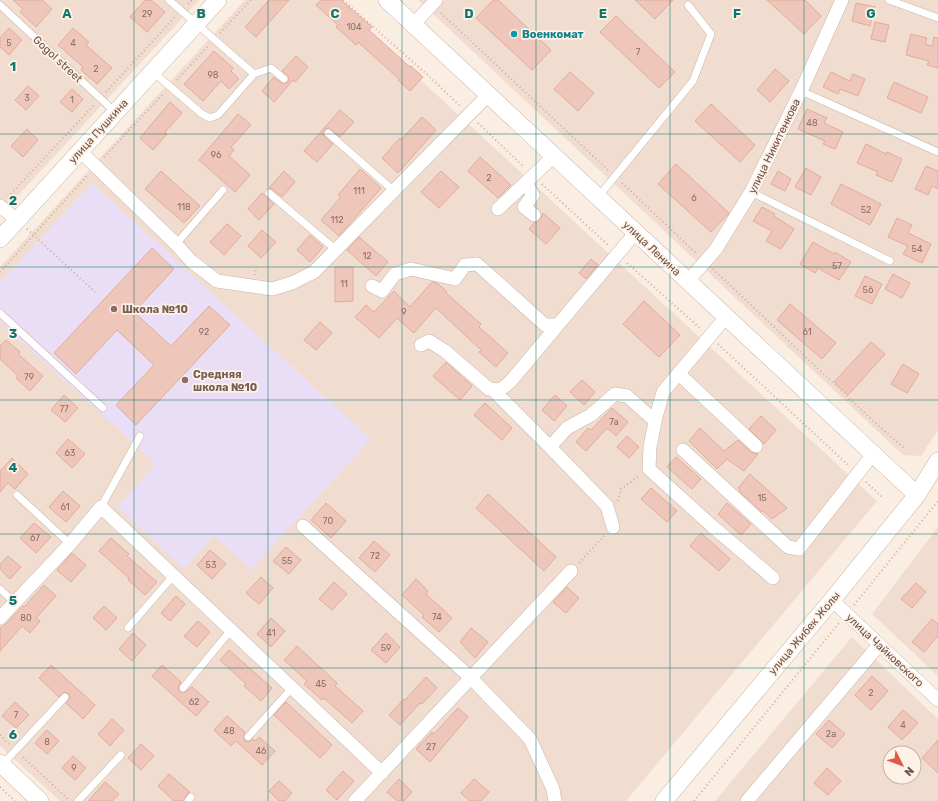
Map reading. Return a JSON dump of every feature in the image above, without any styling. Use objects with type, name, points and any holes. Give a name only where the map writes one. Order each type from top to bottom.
[{"type":"street","name":"улица Пушкина","points":[[0,239],[218,0]]},
{"type":"street","name":"улица Ленина","points":[[387,0],[917,495]]},
{"type":"street","name":"улица Никитенкова","points":[[688,281],[716,250],[751,192],[801,91],[842,0]]},
{"type":"street","points":[[413,25],[437,5]]},
{"type":"street","points":[[80,151],[176,244],[191,261],[217,281],[272,289],[292,284],[314,272],[488,95]]},
{"type":"street","points":[[498,209],[554,156]]},
{"type":"street","points":[[526,183],[533,195],[524,207],[534,215]]},
{"type":"street","points":[[0,206],[17,220]]},
{"type":"street","points":[[421,345],[429,341],[445,351],[489,389],[500,390],[510,382],[636,232]]},
{"type":"street","points":[[372,286],[382,291],[395,274],[411,269],[455,279],[465,265],[477,264],[546,325],[558,325]]},
{"type":"street","points":[[726,317],[663,392],[650,447],[649,469],[712,526],[773,578]]},
{"type":"street","points":[[679,374],[756,446]]},
{"type":"street","points":[[492,389],[607,506],[613,527]]},
{"type":"street","points":[[550,447],[567,428],[591,415],[615,394],[627,396],[655,421]]},
{"type":"street","points":[[683,450],[788,547],[799,549],[873,454]]},
{"type":"street","name":"улица Жибек Жолы","points":[[664,801],[832,600],[936,470]]},
{"type":"street","points":[[0,618],[70,544],[101,508],[382,773]]},
{"type":"street","points":[[303,526],[471,678],[530,739],[553,789],[555,801]]},
{"type":"street","points":[[355,801],[571,571]]},
{"type":"street","name":"улица Чайковского","points":[[832,600],[938,700]]},
{"type":"street","points":[[747,801],[879,645]]},
{"type":"street","points":[[1,764],[40,801]]},
{"type":"lane","points":[[170,0],[254,74]]},
{"type":"lane","points":[[889,0],[938,18]]},
{"type":"lane","points":[[598,197],[693,81],[711,34],[688,5]]},
{"type":"lane","name":"Gogol street","points":[[0,6],[116,113]]},
{"type":"lane","points":[[153,72],[202,114],[210,118],[218,115],[254,74],[270,68],[284,79]]},
{"type":"lane","points":[[801,91],[938,152]]},
{"type":"lane","points":[[328,133],[394,191]]},
{"type":"lane","points":[[176,244],[223,190]]},
{"type":"lane","points":[[269,192],[336,250]]},
{"type":"lane","points":[[751,192],[890,261]]},
{"type":"lane","points":[[0,314],[103,408]]},
{"type":"lane","points":[[101,508],[140,436]]},
{"type":"lane","points":[[17,495],[70,544]]},
{"type":"lane","points":[[128,628],[173,576]]},
{"type":"lane","points":[[0,589],[15,603]]},
{"type":"lane","points":[[183,688],[231,630]]},
{"type":"lane","points":[[248,737],[292,688]]},
{"type":"lane","points":[[1,764],[65,697]]},
{"type":"lane","points":[[78,801],[121,755]]},
{"type":"path","points":[[437,5],[610,172]]},
{"type":"path","points":[[0,272],[89,174]]},
{"type":"path","points":[[622,183],[703,259]]},
{"type":"path","points":[[17,220],[95,292]]},
{"type":"path","points":[[708,264],[904,449]]},
{"type":"path","points":[[618,504],[621,489],[649,469]]},
{"type":"path","points":[[694,801],[938,501]]},
{"type":"path","points":[[571,571],[613,527]]},
{"type":"path","points":[[0,735],[70,801]]},
{"type":"path","points":[[0,787],[15,801]]},
{"type":"shaded area","points":[[0,0],[199,0],[0,215]]},
{"type":"shaded area","points":[[245,0],[334,0],[877,501],[626,801],[60,801],[0,746],[0,267]]},
{"type":"shaded area","points":[[418,0],[938,0],[938,430],[921,456],[903,455]]},
{"type":"shaded area","name":"Средняя школа №10","points":[[92,183],[371,439],[251,570],[214,536],[184,569],[117,507],[156,464],[0,322],[0,283]]},
{"type":"shaded area","points":[[938,527],[938,676],[872,614]]},
{"type":"shaded area","points":[[852,637],[938,719],[938,801],[715,801]]},
{"type":"building","points":[[13,0],[42,0],[52,9],[36,27],[20,12],[23,9]]},
{"type":"building","points":[[145,0],[151,0],[165,12],[147,32],[130,17]]},
{"type":"building","points":[[269,0],[289,0],[256,37],[245,27]]},
{"type":"building","points":[[321,0],[341,0],[372,27],[369,30],[423,77],[410,91],[358,42],[356,45],[336,27],[338,25],[316,5]]},
{"type":"building","name":"Военкомат","points":[[493,0],[498,0],[551,50],[532,70],[476,18]]},
{"type":"building","points":[[635,0],[673,0],[655,19]]},
{"type":"building","points":[[767,0],[805,0],[821,16],[804,34]]},
{"type":"building","points":[[856,3],[875,7],[870,26],[852,21]]},
{"type":"building","points":[[616,16],[675,72],[659,88],[600,32]]},
{"type":"building","points":[[875,22],[889,25],[885,42],[871,39]]},
{"type":"building","points":[[9,28],[22,40],[9,55],[0,47],[0,38]]},
{"type":"building","points":[[73,28],[89,42],[86,45],[112,68],[97,84],[81,70],[83,67],[58,45]]},
{"type":"building","points":[[911,34],[927,38],[925,44],[932,46],[934,37],[938,38],[938,68],[927,65],[929,61],[906,55]]},
{"type":"building","points":[[214,51],[233,68],[231,71],[239,79],[229,89],[221,81],[203,101],[184,84]]},
{"type":"building","points":[[296,56],[308,67],[295,82],[293,80],[274,102],[262,91],[274,77],[283,84],[288,82],[289,77],[282,71]]},
{"type":"building","points":[[775,69],[789,81],[770,102],[757,90]]},
{"type":"building","points":[[570,72],[594,93],[578,111],[554,89]]},
{"type":"building","points":[[831,72],[850,81],[853,74],[865,79],[858,96],[840,89],[838,94],[823,87]]},
{"type":"building","points":[[894,82],[928,97],[921,113],[887,98]]},
{"type":"building","points":[[28,86],[39,96],[26,110],[15,100]]},
{"type":"building","points":[[72,89],[83,99],[72,112],[60,102]]},
{"type":"building","points":[[170,102],[182,113],[165,132],[167,134],[153,150],[140,138]]},
{"type":"building","points":[[711,104],[755,145],[740,162],[695,121]]},
{"type":"building","points":[[807,109],[827,118],[824,123],[843,132],[835,149],[823,144],[825,141],[798,129]]},
{"type":"building","points":[[340,110],[354,122],[340,137],[329,128],[325,129],[323,135],[333,144],[317,162],[304,151]]},
{"type":"building","points":[[238,114],[251,125],[231,147],[234,150],[229,156],[250,175],[235,192],[199,160]]},
{"type":"building","points":[[422,117],[436,130],[398,173],[382,158]]},
{"type":"building","points":[[27,129],[38,140],[23,157],[11,146]]},
{"type":"building","points":[[866,144],[886,154],[887,152],[902,159],[892,182],[876,175],[878,172],[857,163]]},
{"type":"building","points":[[480,157],[511,185],[498,198],[468,171]]},
{"type":"building","points":[[676,164],[729,213],[711,232],[658,184]]},
{"type":"building","points":[[926,166],[938,171],[938,189],[932,186],[928,195],[915,189]]},
{"type":"building","points":[[806,168],[821,177],[811,195],[795,187]]},
{"type":"building","points":[[360,169],[381,188],[339,236],[321,220],[341,197],[338,195]]},
{"type":"building","points":[[161,171],[200,206],[184,223],[145,189]]},
{"type":"building","points":[[284,171],[295,182],[282,197],[269,188]]},
{"type":"building","points":[[441,171],[459,187],[439,208],[421,192]]},
{"type":"building","points":[[778,171],[791,179],[785,191],[771,184]]},
{"type":"building","points":[[841,184],[881,204],[870,225],[831,204]]},
{"type":"building","points":[[262,193],[274,204],[259,220],[248,209]]},
{"type":"building","points":[[762,207],[775,214],[774,216],[794,229],[781,249],[766,241],[772,231],[753,221]]},
{"type":"building","points":[[543,213],[560,228],[546,244],[529,229],[534,223],[540,220]]},
{"type":"building","points":[[897,218],[912,225],[908,233],[931,244],[922,263],[903,254],[908,246],[888,237]]},
{"type":"building","points":[[227,224],[241,236],[224,255],[210,242]]},
{"type":"building","points":[[262,230],[276,242],[261,258],[248,246]]},
{"type":"building","points":[[310,235],[323,247],[310,262],[297,250]]},
{"type":"building","points":[[359,237],[388,262],[376,276],[347,250]]},
{"type":"building","points":[[813,242],[834,254],[835,252],[851,262],[839,280],[818,268],[815,273],[800,264]]},
{"type":"building","points":[[152,248],[174,269],[134,312],[171,346],[209,306],[230,325],[136,425],[116,405],[154,365],[117,330],[76,374],[54,353]]},
{"type":"building","points":[[591,259],[598,265],[586,279],[579,273]]},
{"type":"building","points":[[335,267],[353,267],[353,301],[335,302]]},
{"type":"building","points":[[893,274],[910,283],[902,298],[885,289]]},
{"type":"building","points":[[865,276],[882,284],[872,304],[855,296]]},
{"type":"building","points":[[432,282],[437,283],[447,292],[446,293],[481,324],[479,327],[508,353],[496,367],[479,352],[481,350],[436,308],[414,333],[397,318],[379,338],[355,317],[366,305],[374,312],[394,291],[410,307]]},
{"type":"building","points":[[644,301],[680,335],[659,357],[623,324]]},
{"type":"building","points":[[790,304],[836,343],[822,359],[777,320]]},
{"type":"building","points":[[320,322],[332,333],[316,350],[304,340]]},
{"type":"building","points":[[6,340],[20,352],[18,354],[43,376],[30,391],[16,378],[18,376],[0,359],[0,346]]},
{"type":"building","points":[[871,342],[885,354],[848,395],[834,382]]},
{"type":"building","points":[[446,362],[472,386],[460,400],[433,376]]},
{"type":"building","points":[[903,364],[919,374],[907,393],[891,384]]},
{"type":"building","points":[[582,380],[595,392],[584,405],[570,392]]},
{"type":"building","points":[[64,395],[78,408],[65,422],[51,410]]},
{"type":"building","points":[[555,395],[567,406],[554,421],[542,410]]},
{"type":"building","points":[[485,403],[512,428],[502,440],[474,415]]},
{"type":"building","points":[[612,408],[628,422],[616,436],[607,428],[586,451],[576,442],[588,428],[591,430]]},
{"type":"building","points":[[761,416],[776,430],[764,444],[749,429]]},
{"type":"building","points":[[700,428],[724,451],[738,440],[751,452],[758,454],[744,471],[727,459],[717,469],[689,441]]},
{"type":"building","points":[[627,436],[639,447],[629,458],[617,447]]},
{"type":"building","points":[[68,439],[85,454],[72,468],[56,453]]},
{"type":"building","points":[[676,457],[701,479],[692,489],[667,467]]},
{"type":"building","points":[[12,458],[28,474],[15,489],[8,483],[0,492],[0,471]]},
{"type":"building","points":[[750,474],[787,508],[772,519],[739,491],[740,490],[738,488]]},
{"type":"building","points":[[651,488],[677,511],[667,522],[641,499]]},
{"type":"building","points":[[63,491],[80,506],[66,522],[49,507]]},
{"type":"building","points":[[488,494],[556,557],[544,571],[476,508]]},
{"type":"building","points":[[326,503],[346,521],[331,538],[311,520]]},
{"type":"building","points":[[727,503],[751,524],[741,535],[718,514]]},
{"type":"building","points":[[34,523],[51,537],[36,553],[20,538]]},
{"type":"building","points":[[701,533],[730,559],[719,571],[690,546]]},
{"type":"building","points":[[111,538],[129,554],[127,556],[157,582],[145,595],[128,580],[129,578],[99,551]]},
{"type":"building","points":[[374,541],[390,555],[375,572],[359,558]]},
{"type":"building","points":[[286,547],[301,560],[289,574],[273,561]]},
{"type":"building","points":[[210,550],[226,564],[212,579],[197,565]]},
{"type":"building","points":[[72,553],[86,565],[71,582],[57,570]]},
{"type":"building","points":[[8,556],[21,567],[10,579],[0,569],[0,564]]},
{"type":"building","points":[[261,577],[273,588],[259,604],[246,593]]},
{"type":"building","points":[[416,579],[428,591],[426,594],[452,618],[439,632],[422,617],[424,615],[402,595]]},
{"type":"building","points":[[334,582],[347,594],[332,610],[319,599]]},
{"type":"building","points":[[916,583],[926,592],[912,608],[901,599]]},
{"type":"building","points":[[44,585],[56,596],[36,618],[40,621],[30,633],[22,626],[0,651],[0,628],[6,624],[23,606],[24,607]]},
{"type":"building","points":[[567,587],[579,598],[566,613],[553,602]]},
{"type":"building","points":[[176,596],[185,604],[170,621],[161,613]]},
{"type":"building","points":[[104,606],[117,618],[106,630],[93,618]]},
{"type":"building","points":[[271,618],[285,631],[271,647],[257,634]]},
{"type":"building","points":[[932,619],[938,624],[938,636],[924,652],[912,642]]},
{"type":"building","points":[[198,621],[210,632],[197,647],[184,636]]},
{"type":"building","points":[[471,628],[488,642],[475,658],[460,642]]},
{"type":"building","points":[[133,633],[146,645],[132,661],[119,649]]},
{"type":"building","points":[[386,633],[400,647],[386,663],[371,650]]},
{"type":"building","points":[[297,646],[337,683],[335,686],[363,711],[352,723],[324,698],[322,700],[304,684],[307,681],[284,660]]},
{"type":"building","points":[[229,650],[272,688],[261,701],[244,686],[246,684],[220,660]]},
{"type":"building","points":[[51,665],[95,705],[83,719],[66,703],[70,698],[69,694],[64,692],[59,697],[39,678]]},
{"type":"building","points":[[162,665],[181,682],[178,688],[180,692],[185,692],[192,687],[209,702],[196,716],[152,676]]},
{"type":"building","points":[[872,676],[888,691],[871,710],[855,695]]},
{"type":"building","points":[[426,677],[437,688],[422,704],[420,703],[400,725],[389,715]]},
{"type":"building","points":[[15,702],[29,715],[16,728],[2,716]]},
{"type":"building","points":[[286,702],[332,745],[320,758],[274,715]]},
{"type":"building","points":[[458,708],[468,717],[430,762],[416,749],[432,732],[434,734]]},
{"type":"building","points":[[903,710],[918,723],[902,740],[888,727]]},
{"type":"building","points":[[227,716],[245,732],[243,736],[245,741],[249,742],[253,739],[255,741],[259,737],[275,751],[262,765],[236,741],[231,746],[214,730]]},
{"type":"building","points":[[112,719],[124,730],[110,746],[98,734]]},
{"type":"building","points":[[829,720],[845,734],[832,748],[816,734]]},
{"type":"building","points":[[47,730],[59,741],[47,754],[35,743]]},
{"type":"building","points":[[938,740],[938,773],[922,758]]},
{"type":"building","points":[[141,744],[154,756],[141,770],[128,758]]},
{"type":"building","points":[[73,756],[86,768],[75,780],[62,768]]},
{"type":"building","points":[[827,768],[841,781],[828,795],[814,783]]},
{"type":"building","points":[[343,771],[354,781],[337,800],[326,790]]},
{"type":"building","points":[[169,774],[190,792],[183,801],[174,801],[158,786]]},
{"type":"building","points":[[399,779],[412,792],[404,801],[397,801],[387,792]]},
{"type":"building","points":[[474,779],[489,792],[481,801],[470,801],[461,793]]},
{"type":"building","points":[[279,781],[292,793],[285,801],[279,801],[269,791]]},
{"type":"building","points":[[105,782],[119,794],[112,801],[88,801]]},
{"type":"place","name":"Военкомат","points":[[514,34]]},
{"type":"place","name":"Школа №10","points":[[114,309]]},
{"type":"place","name":"Средняя школа №10","points":[[185,380]]}]
